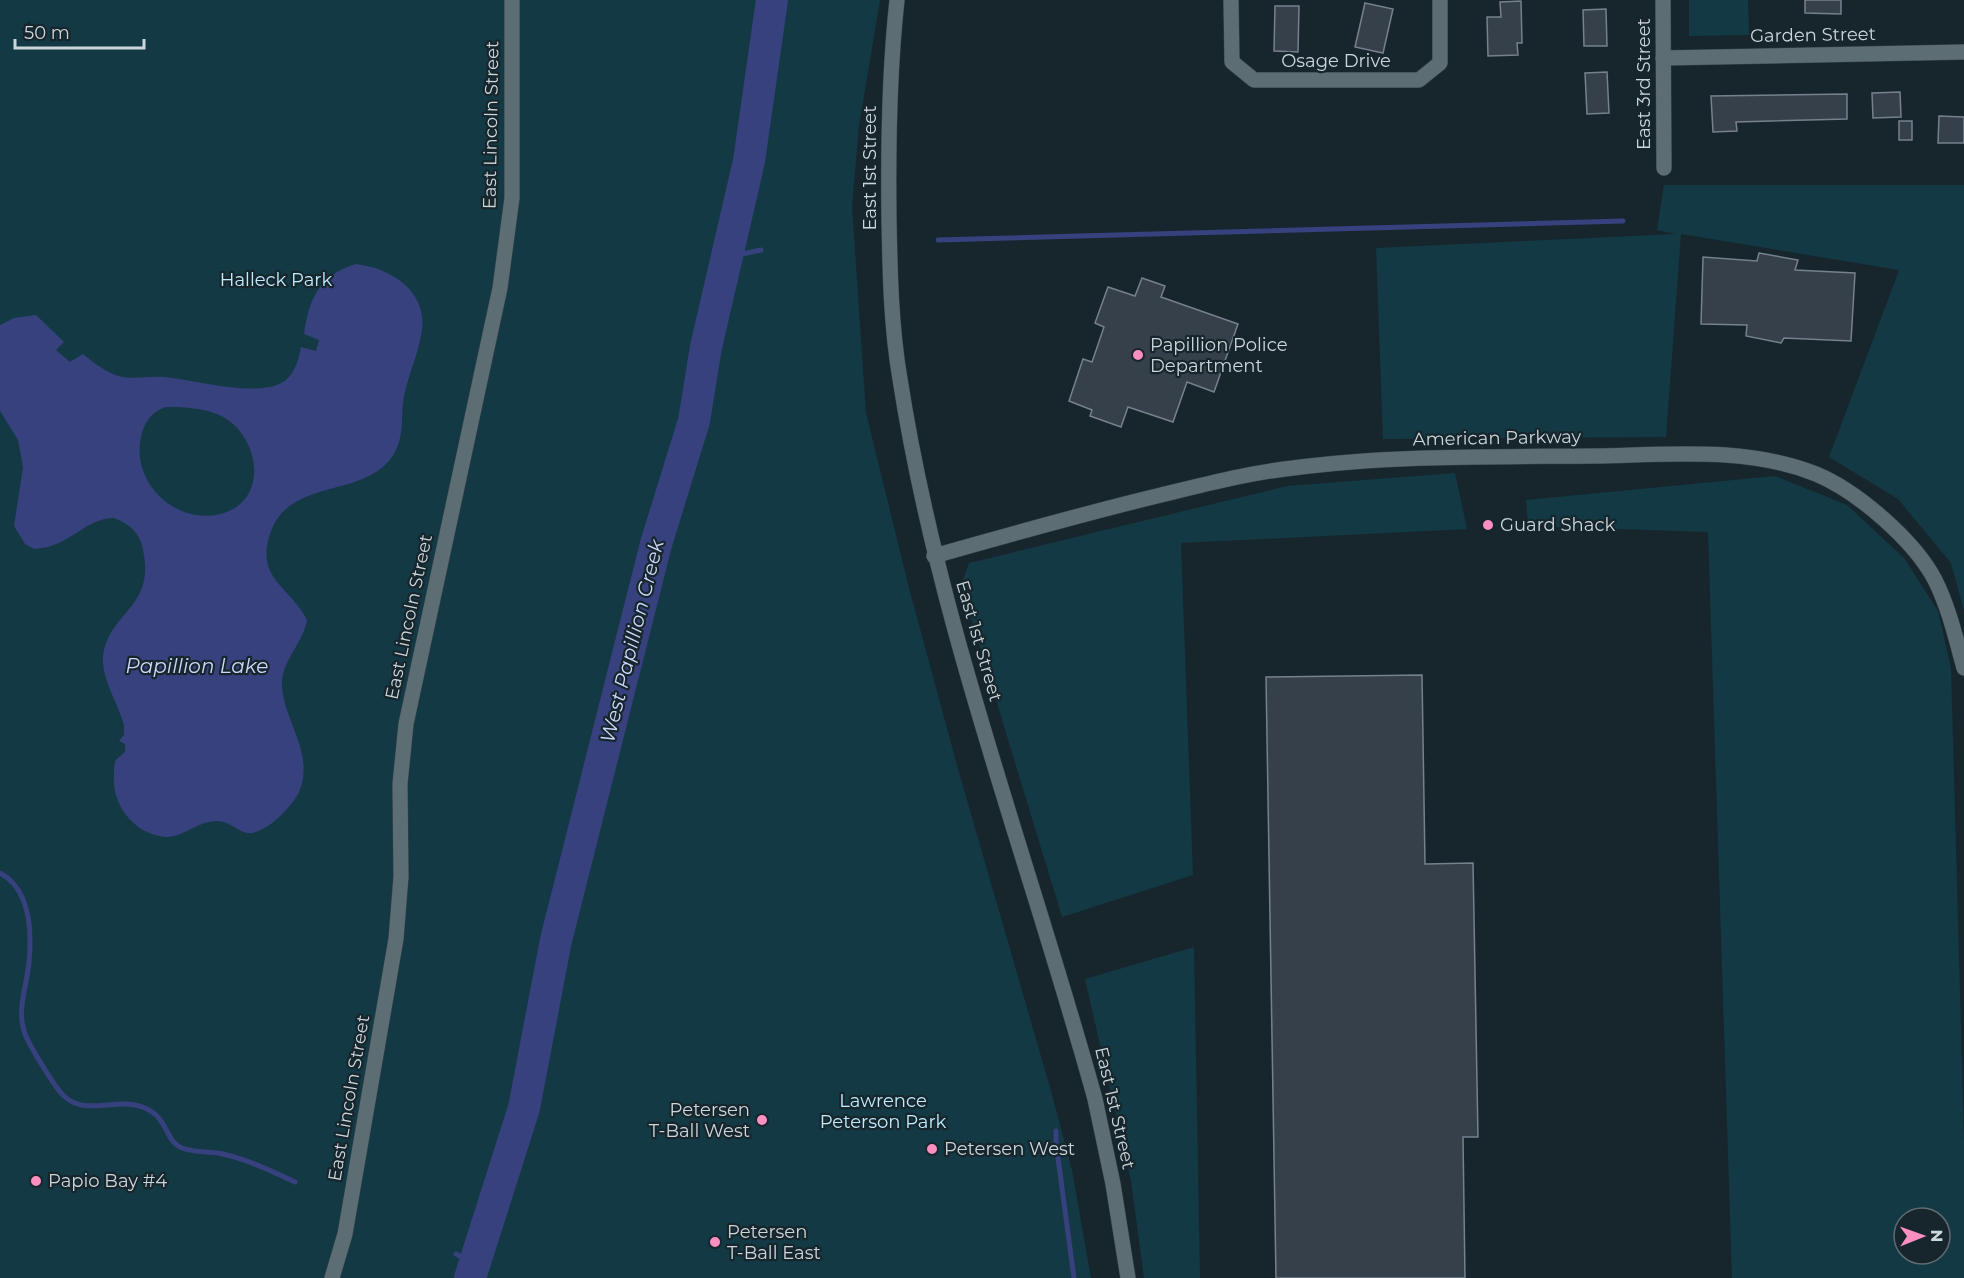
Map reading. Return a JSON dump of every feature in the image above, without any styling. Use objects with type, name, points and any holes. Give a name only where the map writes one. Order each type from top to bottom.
[{"type":"street","name":"East Lincoln Street","points":[[332,1278],[342,1243],[396,939],[401,877],[400,784],[406,724],[502,278],[514,163],[512,0]]},
{"type":"street","name":"East 1st Street","points":[[897,0],[889,116],[890,268],[899,378],[934,556],[1095,1099],[1113,1184],[1128,1278]]},
{"type":"street","name":"Osage Drive","points":[[1231,0],[1232,62],[1254,80],[1419,80],[1440,63],[1440,0]]},
{"type":"street","name":"East 3rd Street","points":[[1663,0],[1664,168]]},
{"type":"street","name":"Garden Street","points":[[1663,58],[1964,52]]},
{"type":"street","name":"American Parkway","points":[[934,556],[1080,515],[1216,482],[1293,468],[1433,458],[1697,454],[1767,458],[1818,475],[1875,510],[1906,543],[1934,578],[1950,619],[1964,668]]},
{"type":"green space","points":[[0,0],[880,0],[859,126],[852,206],[866,413],[909,588],[958,769],[1072,1170],[1091,1278],[0,1278]]},
{"type":"green space","points":[[1689,0],[1748,0],[1749,35],[1689,36]]},
{"type":"green space","points":[[1664,185],[1964,185],[1964,611],[1951,563],[1898,499],[1829,457],[1899,270],[1681,234],[1666,437],[1383,439],[1376,248],[1676,234],[1657,230]]},
{"type":"green space","points":[[1455,473],[1467,529],[1181,543],[1193,875],[1062,917],[961,585],[969,563],[1287,486]]},
{"type":"green space","points":[[1775,476],[1847,505],[1904,558],[1938,611],[1951,668],[1964,1139],[1964,1278],[1732,1278],[1708,532],[1528,526],[1526,500]]},
{"type":"green space","points":[[1194,947],[1200,1278],[1144,1278],[1131,1181],[1085,979]]},
{"type":"water","name":"Papillion Lake","points":[[356,264],[369,266],[393,276],[404,284],[419,303],[422,330],[404,396],[398,446],[389,461],[375,473],[307,496],[292,505],[279,517],[270,534],[267,562],[271,572],[307,620],[282,678],[284,700],[298,739],[304,765],[299,792],[277,819],[262,830],[247,833],[217,821],[203,824],[172,837],[154,835],[144,831],[127,816],[116,796],[114,767],[116,760],[125,751],[125,744],[119,741],[124,735],[124,725],[106,678],[103,659],[109,637],[138,596],[143,584],[145,569],[142,544],[133,530],[114,518],[93,523],[67,539],[47,547],[34,549],[25,544],[14,526],[23,467],[18,440],[0,411],[0,325],[14,318],[36,315],[64,342],[56,350],[70,362],[83,354],[103,369],[118,376],[163,377],[226,387],[275,386],[286,380],[292,373],[301,347],[316,351],[319,340],[304,334],[309,310],[318,290],[333,275]],"holes":[[[166,407],[198,409],[214,413],[228,420],[238,429],[246,440],[254,466],[249,492],[241,503],[229,511],[212,516],[194,515],[164,500],[152,487],[144,472],[140,455],[141,437],[149,418]]]},
{"type":"building","points":[[1805,0],[1841,0],[1841,14],[1805,13]]},
{"type":"building","points":[[1521,1],[1522,43],[1517,43],[1518,55],[1488,56],[1487,17],[1501,17],[1500,2]]},
{"type":"building","points":[[1365,3],[1393,9],[1383,53],[1355,47]]},
{"type":"building","points":[[1275,6],[1299,6],[1298,52],[1274,51]]},
{"type":"building","points":[[1606,9],[1607,46],[1584,46],[1583,10]]},
{"type":"building","points":[[1607,72],[1609,113],[1587,114],[1585,73]]},
{"type":"building","points":[[1900,92],[1901,117],[1873,118],[1872,93]]},
{"type":"building","points":[[1847,94],[1847,119],[1736,122],[1737,131],[1713,132],[1711,96]]},
{"type":"building","points":[[1939,116],[1964,117],[1964,143],[1938,143]]},
{"type":"building","points":[[1899,121],[1912,121],[1912,140],[1899,140]]},
{"type":"building","points":[[1759,253],[1798,260],[1795,270],[1855,273],[1851,341],[1784,338],[1781,343],[1746,336],[1747,325],[1701,324],[1703,257],[1757,261]]},
{"type":"building","points":[[1142,278],[1165,286],[1161,297],[1238,324],[1214,392],[1187,382],[1173,422],[1128,407],[1121,427],[1090,416],[1092,410],[1069,401],[1083,359],[1092,362],[1104,327],[1095,323],[1108,287],[1135,296]]},
{"type":"building","points":[[1422,675],[1425,864],[1473,863],[1478,1137],[1463,1137],[1465,1278],[1276,1278],[1266,677]]},
{"type":"waterway","name":"West Papillion Creek","points":[[470,1278],[524,1108],[556,940],[656,544],[694,421],[706,347],[749,161],[772,0]]},
{"type":"waterway","points":[[938,240],[1623,221]]},
{"type":"waterway","points":[[728,257],[761,250]]},
{"type":"waterway","points":[[0,873],[18,889],[27,912],[29,925],[29,963],[22,1014],[24,1031],[42,1065],[64,1096],[80,1105],[126,1104],[146,1109],[160,1120],[172,1139],[182,1148],[233,1156],[295,1182]]},
{"type":"waterway","points":[[1056,1131],[1074,1278]]},
{"type":"waterway","points":[[456,1254],[474,1264]]},
{"type":"place","name":"Papillion Police Department","points":[[1138,355]]},
{"type":"place","name":"Guard Shack","points":[[1488,525]]},
{"type":"place","name":"Petersen T-Ball West","points":[[762,1120]]},
{"type":"place","name":"Petersen West","points":[[932,1149]]},
{"type":"place","name":"Papio Bay #4","points":[[36,1181]]},
{"type":"place","name":"Petersen T-Ball East","points":[[715,1242]]},
{"type":"park label","name":"Halleck Park","points":[[276,280]]},
{"type":"park label","name":"Lawrence Peterson Park","points":[[883,1111]]}]
